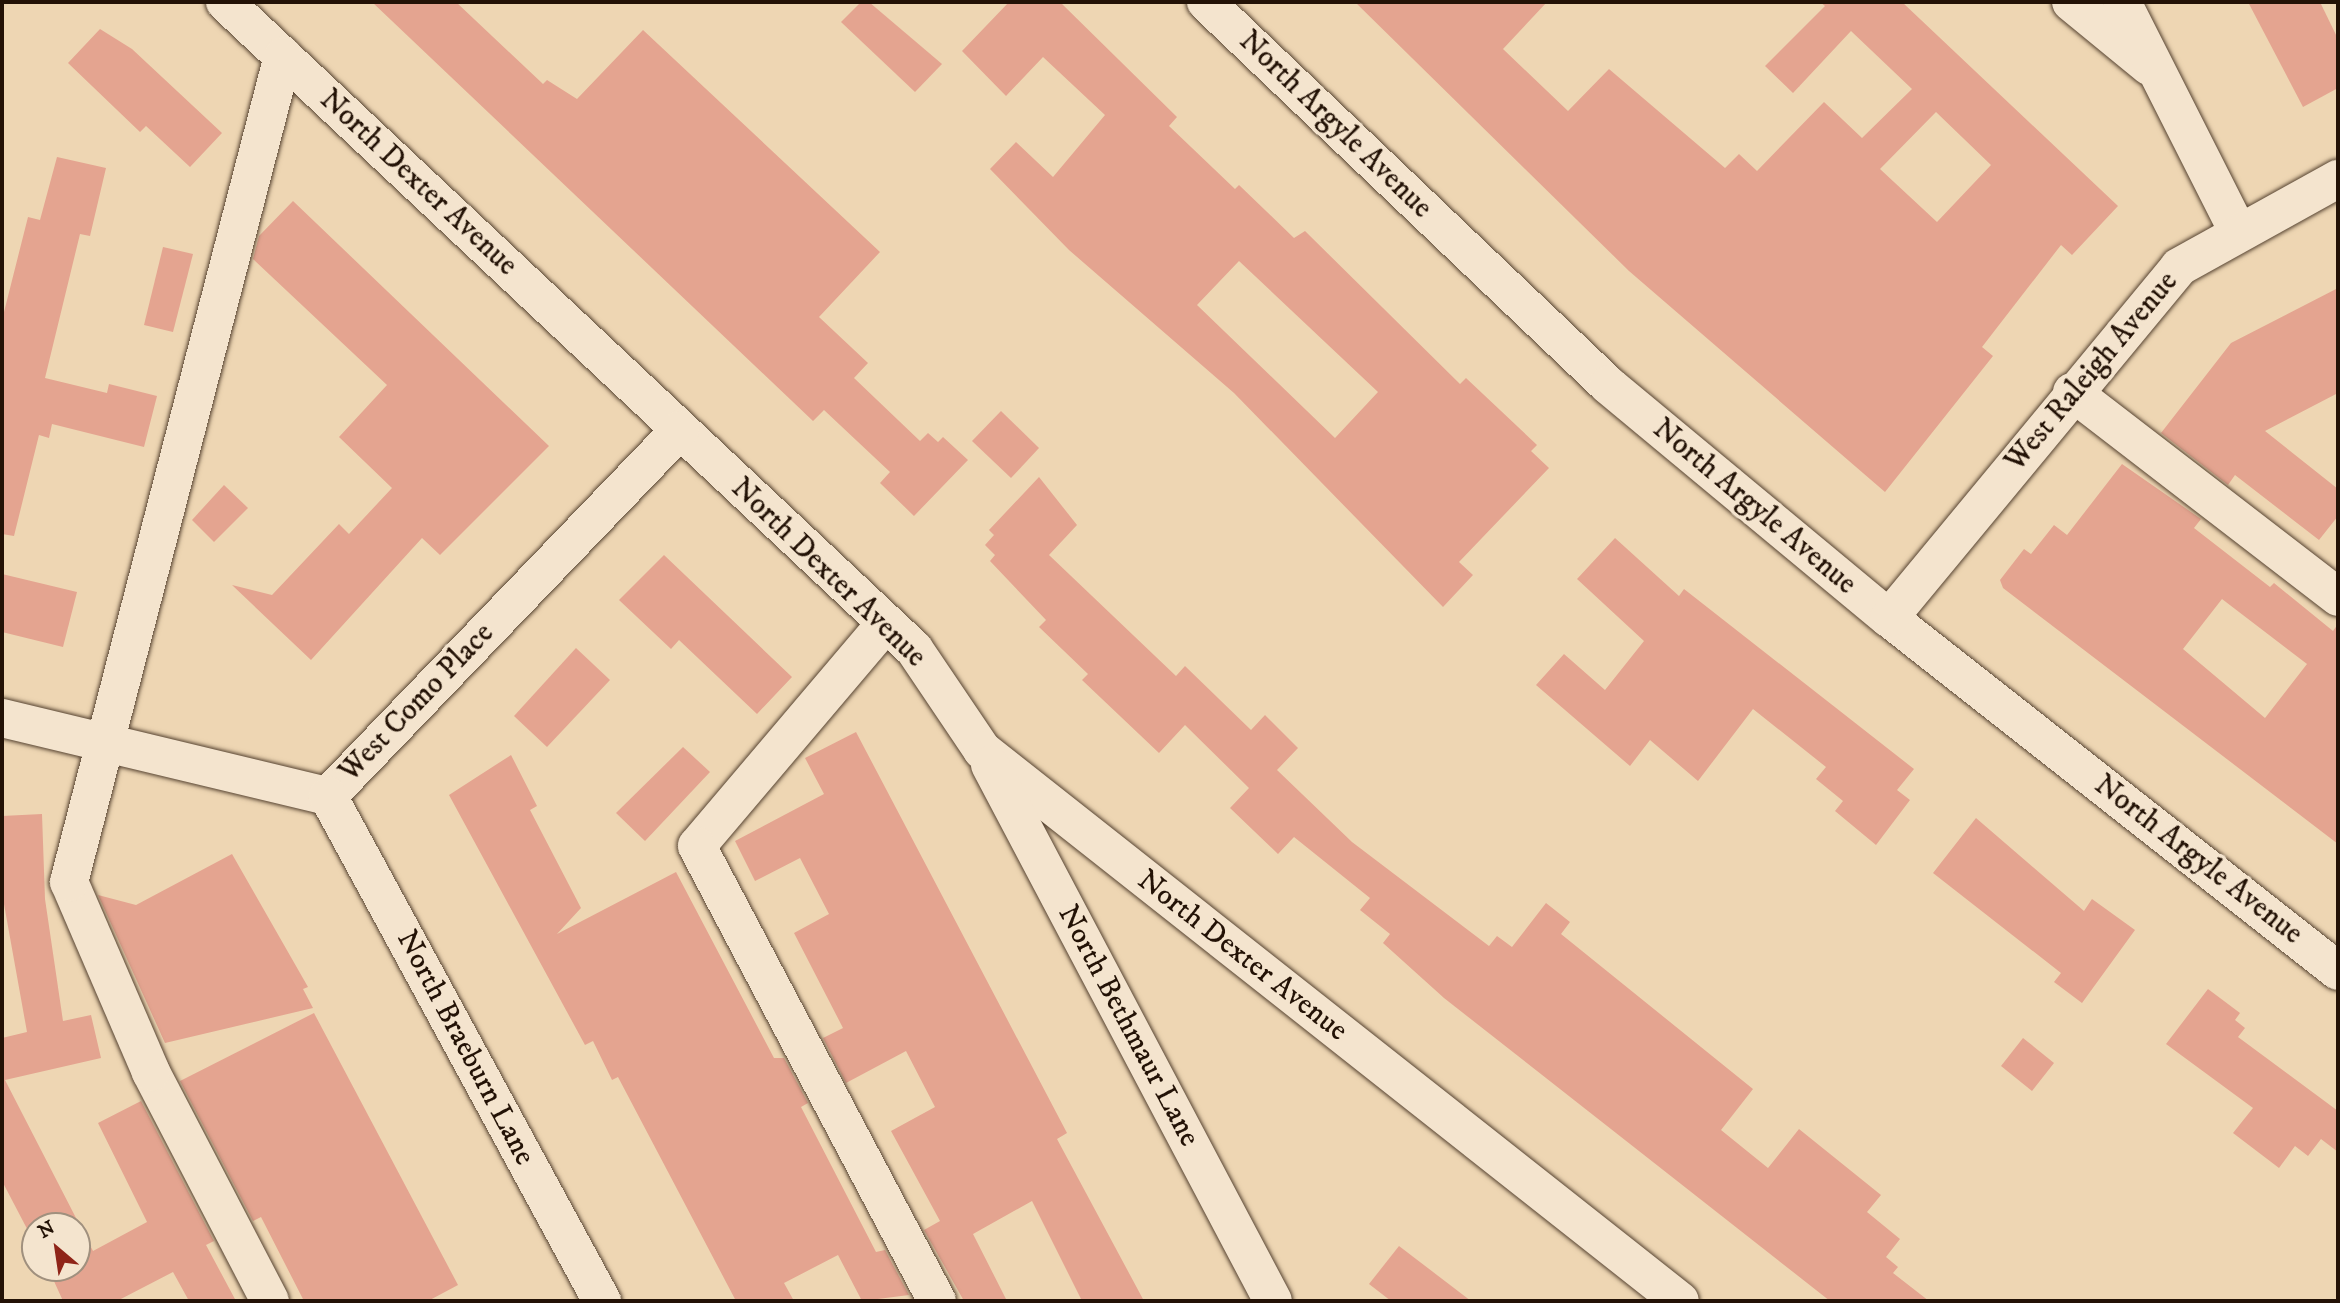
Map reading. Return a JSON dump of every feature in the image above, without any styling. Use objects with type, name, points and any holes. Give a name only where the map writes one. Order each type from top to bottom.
[{"type":"street","name":"North Dexter Avenue","points":[[225,2],[914,649],[982,751],[1680,1301]]},
{"type":"street","name":"North Argyle Avenue","points":[[1206,2],[1608,385],[1889,618],[2332,953]]},
{"type":"street","points":[[2071,2],[2161,76]]},
{"type":"street","points":[[2122,2],[2238,232]]},
{"type":"street","points":[[270,1301],[151,1072],[69,882],[283,56]]},
{"type":"street","name":"West Raleigh Avenue","points":[[1889,618],[2072,393],[2179,267],[2338,179]]},
{"type":"street","points":[[2072,393],[2338,597]]},
{"type":"street","name":"West Como Place","points":[[2,718],[328,796],[680,430]]},
{"type":"street","points":[[886,623],[697,846],[937,1301]]},
{"type":"street","name":"North Bethmaur Lane","points":[[982,751],[1273,1301]]},
{"type":"street","name":"North Braeburn Lane","points":[[328,796],[602,1301]]},
{"type":"building","points":[[372,2],[456,2],[543,84],[547,80],[577,99],[643,30],[880,252],[819,317],[868,363],[854,378],[920,441],[928,433],[938,442],[943,437],[968,460],[914,516],[880,483],[890,472],[824,410],[813,421]]},
{"type":"building","points":[[861,2],[869,2],[942,64],[915,92],[841,22]]},
{"type":"building","points":[[1009,2],[1060,2],[1177,117],[1169,126],[1235,189],[1239,185],[1294,238],[1305,231],[1460,384],[1466,378],[1537,445],[1531,451],[1549,468],[1459,562],[1473,575],[1443,607],[1234,393],[1069,250],[990,169],[1016,142],[1053,177],[1105,115],[1043,57],[1006,96],[962,51]],"holes":[[[1239,261],[1378,392],[1335,438],[1197,305]]]},
{"type":"building","points":[[1355,2],[1547,2],[1503,49],[1568,111],[1609,69],[1725,168],[1739,154],[1757,171],[1824,102],[1862,138],[1912,89],[1851,31],[1793,93],[1765,66],[1825,6],[1820,2],[1902,2],[2118,206],[2072,255],[2061,245],[1982,347],[1993,356],[1885,492],[1629,271]],"holes":[[[1936,112],[1991,165],[1937,222],[1880,169]]]},
{"type":"building","points":[[2248,2],[2320,2],[2338,39],[2338,88],[2303,107]]},
{"type":"building","points":[[100,29],[132,49],[222,133],[190,167],[146,126],[140,132],[68,63]]},
{"type":"building","points":[[57,157],[106,168],[90,236],[80,234],[45,378],[107,393],[109,384],[157,396],[144,447],[52,424],[49,438],[39,435],[14,536],[2,534],[2,320],[28,217],[40,220]]},
{"type":"building","points":[[293,201],[549,446],[440,555],[422,538],[311,660],[232,585],[272,595],[339,524],[349,534],[392,488],[339,437],[387,385],[253,259],[259,236]]},
{"type":"building","points":[[163,247],[193,254],[173,332],[144,325]]},
{"type":"building","points":[[2338,288],[2338,393],[2265,431],[2338,489],[2338,516],[2319,540],[2235,475],[2228,485],[2161,433],[2231,343]]},
{"type":"building","points":[[1001,411],[1039,448],[1011,478],[972,441]]},
{"type":"building","points":[[2122,464],[2201,519],[2194,528],[2270,587],[2274,583],[2333,631],[2338,624],[2338,844],[2003,588],[2000,580],[2024,549],[2031,554],[2054,525],[2067,535]],"holes":[[[2222,599],[2307,664],[2265,718],[2183,649]]]},
{"type":"building","points":[[1039,477],[1077,525],[1049,555],[1176,676],[1185,666],[1251,730],[1265,715],[1298,748],[1277,770],[1352,842],[1489,946],[1497,936],[1512,947],[1546,903],[1570,922],[1561,934],[1753,1089],[1721,1130],[1768,1168],[1799,1129],[1881,1195],[1867,1212],[1900,1239],[1886,1257],[1898,1267],[1893,1273],[1929,1301],[1830,1301],[1444,998],[1383,943],[1390,934],[1360,910],[1370,898],[1294,837],[1278,854],[1230,808],[1249,788],[1185,725],[1159,753],[1082,680],[1088,674],[1039,627],[1046,620],[990,561],[995,555],[985,545],[994,535],[989,530]]},
{"type":"building","points":[[224,485],[248,508],[214,542],[192,520]]},
{"type":"building","points":[[1615,538],[1679,596],[1684,589],[1914,769],[1897,790],[1910,800],[1876,845],[1835,811],[1843,801],[1816,779],[1826,767],[1753,709],[1698,781],[1650,740],[1630,766],[1536,685],[1564,654],[1605,690],[1644,641],[1577,579]]},
{"type":"building","points":[[664,555],[792,677],[757,714],[679,640],[671,649],[619,600]]},
{"type":"building","points":[[2,574],[77,592],[63,647],[2,632]]},
{"type":"building","points":[[576,648],[610,680],[547,747],[514,716]]},
{"type":"building","points":[[856,732],[1067,1133],[1057,1139],[1144,1301],[1082,1301],[1032,1201],[973,1234],[1007,1301],[964,1301],[924,1230],[940,1221],[891,1131],[935,1107],[906,1051],[846,1083],[823,1038],[843,1028],[794,933],[829,914],[800,858],[755,881],[735,841],[824,794],[805,758]]},
{"type":"building","points":[[683,747],[710,772],[645,841],[616,813]]},
{"type":"building","points":[[511,755],[537,806],[530,810],[581,908],[557,934],[676,872],[774,1058],[784,1058],[808,1103],[801,1107],[876,1252],[885,1250],[909,1295],[862,1301],[838,1255],[784,1283],[794,1301],[736,1301],[618,1077],[612,1080],[593,1041],[585,1045],[449,795]]},
{"type":"building","points":[[42,814],[45,899],[63,1021],[91,1015],[101,1058],[5,1080],[73,1212],[21,1212],[21,1217],[2,1181],[2,1038],[27,1032],[2,893],[2,816]]},
{"type":"building","points":[[1976,818],[2084,911],[2092,899],[2135,930],[2082,1003],[2054,982],[2061,973],[1933,873]]},
{"type":"building","points":[[232,854],[308,987],[303,989],[313,1008],[165,1043],[98,895],[136,905]]},
{"type":"building","points":[[2208,989],[2240,1013],[2235,1020],[2245,1028],[2238,1037],[2338,1111],[2338,1152],[2321,1139],[2308,1156],[2295,1146],[2279,1168],[2233,1133],[2253,1108],[2166,1044]]},
{"type":"building","points":[[314,1013],[458,1285],[428,1301],[304,1301],[261,1217],[253,1221],[180,1081]]},
{"type":"building","points":[[2023,1038],[2054,1063],[2032,1091],[2001,1066]]},
{"type":"building","points":[[141,1101],[214,1241],[206,1245],[236,1301],[189,1301],[173,1272],[117,1301],[63,1301],[54,1282],[91,1282],[91,1247],[93,1251],[147,1222],[98,1123]]},
{"type":"building","points":[[1399,1246],[1471,1301],[1391,1301],[1369,1284]]}]
